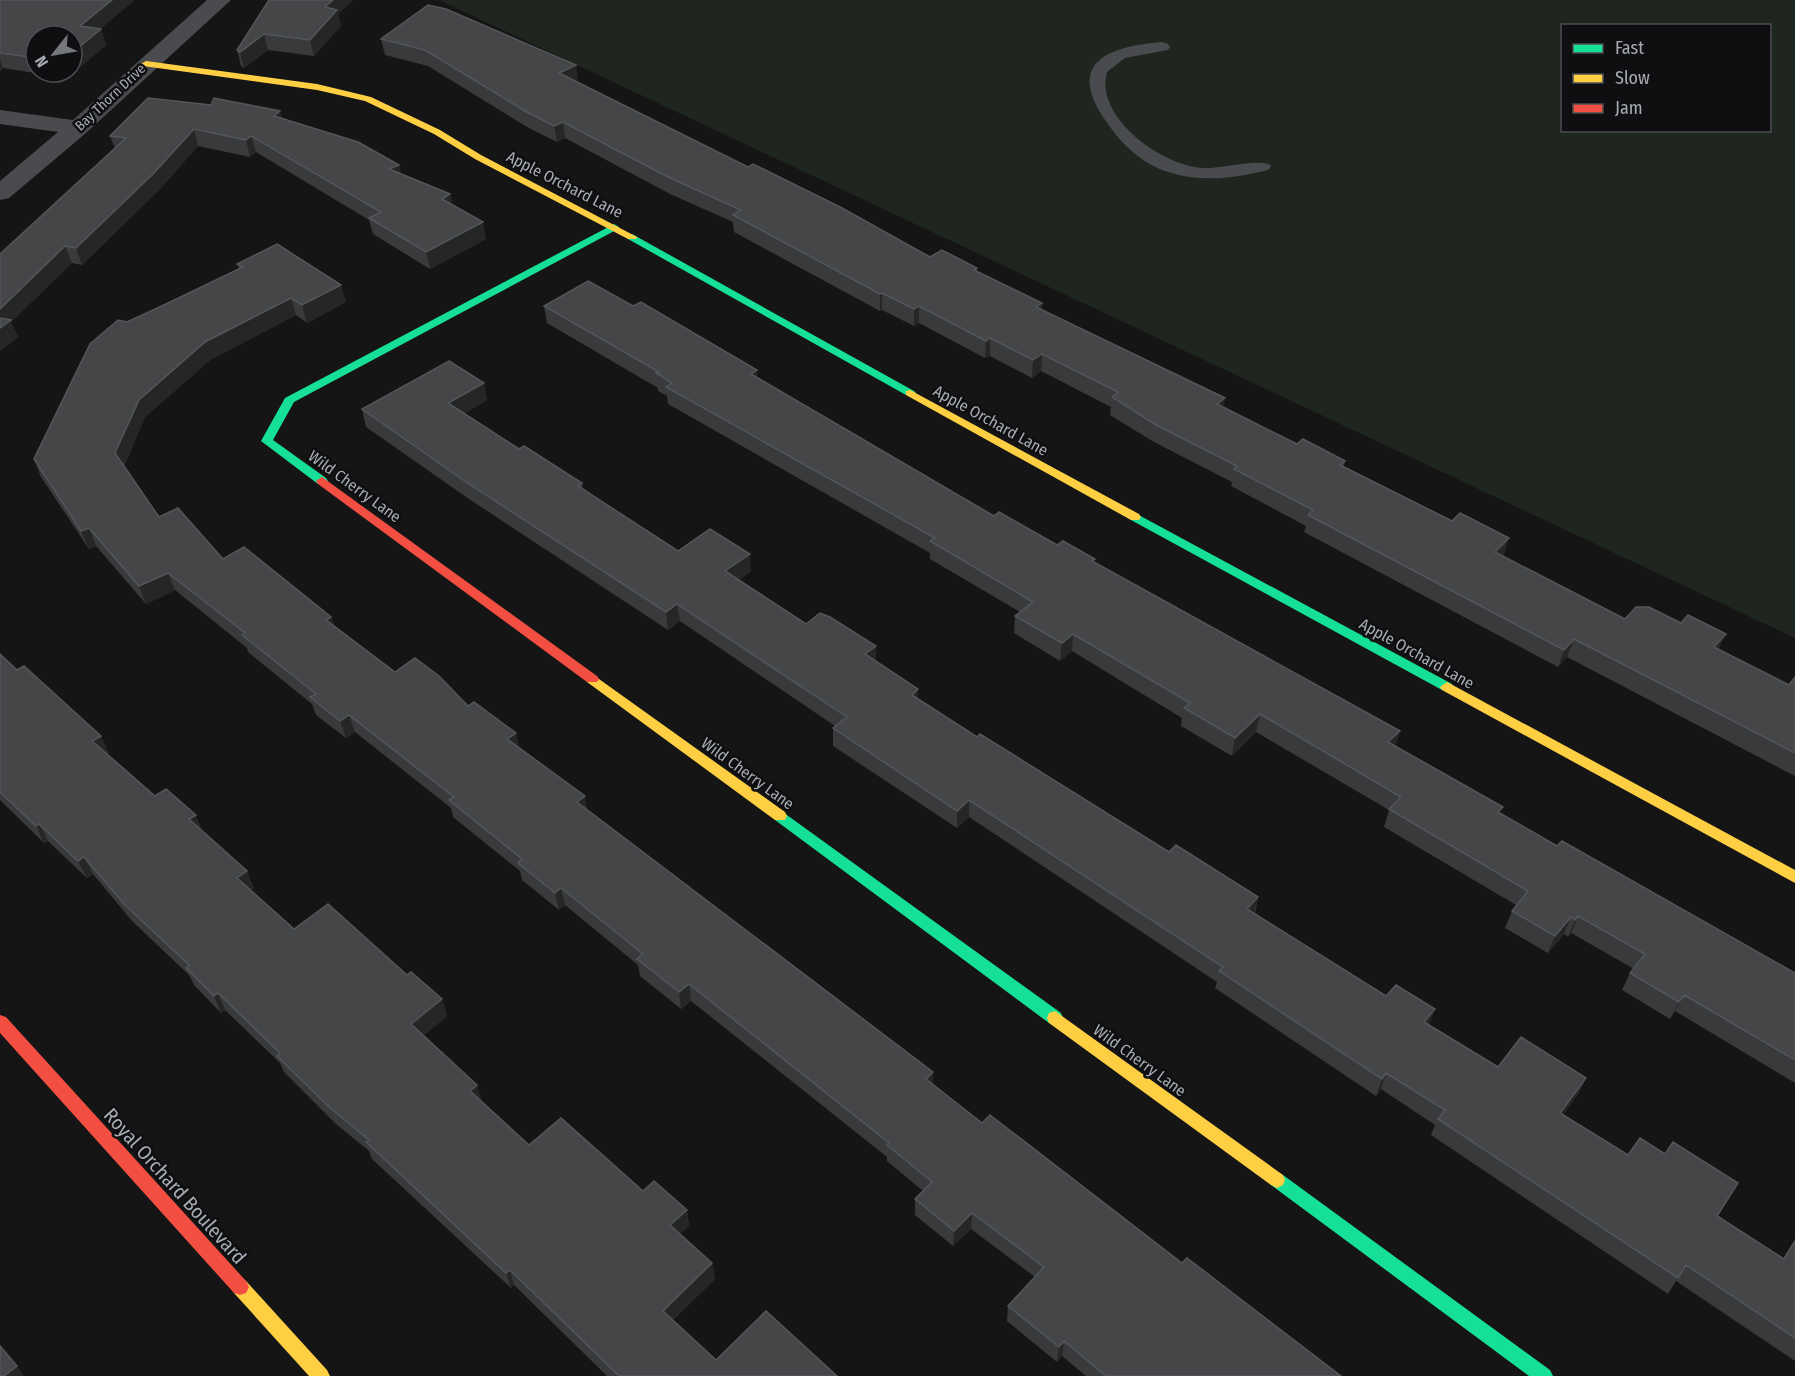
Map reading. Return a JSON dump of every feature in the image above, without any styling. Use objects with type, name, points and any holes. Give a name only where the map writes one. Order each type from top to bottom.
[{"type":"street","name":"Bay Thorn Drive","points":[[0,194],[78,128],[146,64],[220,0]]},
{"type":"street","name":"Apple Orchard Lane","points":[[146,64],[317,87],[368,99],[614,227],[984,435],[1795,877]]},
{"type":"street","points":[[0,117],[78,128]]},
{"type":"street","name":"Wild Cherry Lane","points":[[614,227],[289,400],[267,441],[1544,1376]]},
{"type":"street","name":"Royal Orchard Boulevard","points":[[0,1022],[321,1376]]},
{"type":"lane","points":[[1162,47],[1122,53],[1100,70],[1096,81],[1098,90],[1115,124],[1140,149],[1162,164],[1185,172],[1211,174],[1262,166]]},
{"type":"shaded area","points":[[439,0],[1795,0],[1795,638]]},
{"type":"building","points":[[0,0],[112,0],[82,24],[24,24],[24,56],[0,53]]},
{"type":"building","points":[[269,0],[333,0],[325,7],[337,10],[310,40],[264,34],[240,52],[237,50]]},
{"type":"building","points":[[428,5],[446,9],[576,65],[559,73],[748,167],[753,164],[842,208],[930,257],[942,250],[977,268],[974,270],[1042,303],[1036,307],[1225,398],[1217,404],[1297,444],[1303,439],[1345,461],[1340,465],[1452,521],[1460,513],[1509,538],[1495,552],[1625,619],[1636,607],[1649,607],[1681,623],[1688,615],[1726,634],[1714,647],[1789,685],[1795,677],[1795,753],[1574,639],[1564,650],[1308,515],[1313,510],[1234,469],[1237,466],[1156,425],[1112,397],[1118,392],[1042,354],[1033,360],[990,338],[986,341],[919,306],[914,309],[880,294],[733,215],[741,210],[668,177],[563,122],[554,126],[425,50],[381,39]]},
{"type":"building","points":[[84,27],[101,29],[84,43]]},
{"type":"building","points":[[148,98],[211,105],[214,98],[280,111],[274,116],[358,142],[399,165],[389,169],[450,194],[442,199],[483,222],[426,252],[369,218],[381,212],[251,136],[246,140],[194,129],[154,173],[76,248],[65,246],[0,309],[0,254],[126,138],[110,136]]},
{"type":"building","points":[[277,244],[341,285],[302,305],[291,298],[205,342],[139,400],[115,453],[159,517],[178,508],[223,559],[244,547],[331,617],[326,620],[395,672],[415,658],[439,676],[468,706],[474,702],[516,733],[507,739],[585,796],[577,802],[933,1072],[926,1079],[982,1123],[990,1115],[1182,1263],[1187,1258],[1341,1376],[1106,1376],[1064,1341],[1059,1347],[1008,1306],[1044,1267],[972,1213],[954,1231],[915,1199],[932,1182],[887,1145],[889,1143],[689,984],[679,992],[637,959],[643,954],[561,888],[555,893],[518,863],[522,859],[449,800],[454,797],[349,715],[340,721],[310,697],[316,694],[242,635],[245,633],[168,573],[139,586],[89,528],[81,531],[34,459],[90,344],[118,320],[127,322],[166,304],[243,267],[237,264]]},
{"type":"building","points":[[588,281],[633,306],[641,302],[757,370],[751,374],[994,516],[999,512],[1057,545],[1063,541],[1095,559],[1092,561],[1400,731],[1388,742],[1503,807],[1498,812],[1557,846],[1562,841],[1795,973],[1795,1060],[1684,995],[1679,1002],[1630,973],[1645,954],[1578,916],[1575,920],[1571,917],[1555,936],[1512,911],[1528,891],[1389,809],[1401,797],[1260,714],[1235,738],[1184,708],[1190,703],[1073,634],[1062,643],[1015,616],[1033,602],[930,541],[935,538],[666,387],[672,383],[656,373],[659,372],[544,306]]},
{"type":"building","points":[[0,318],[11,320],[0,328]]},
{"type":"building","points":[[449,361],[484,383],[448,403],[519,449],[524,446],[582,483],[578,486],[678,551],[710,529],[750,554],[725,571],[806,624],[820,613],[876,646],[865,654],[918,689],[912,695],[977,737],[980,734],[1169,852],[1176,845],[1258,897],[1247,909],[1386,996],[1396,985],[1435,1009],[1424,1022],[1498,1067],[1521,1037],[1586,1078],[1560,1113],[1628,1155],[1640,1138],[1665,1154],[1673,1142],[1738,1183],[1717,1216],[1784,1259],[1795,1241],[1795,1338],[1686,1265],[1678,1278],[1438,1119],[1445,1110],[1386,1073],[1382,1079],[1219,971],[1223,967],[969,800],[957,811],[833,728],[847,717],[677,604],[666,612],[466,482],[362,409]]},
{"type":"building","points":[[0,654],[17,670],[24,666],[101,736],[92,741],[155,796],[166,789],[196,815],[189,819],[247,871],[237,878],[294,929],[328,904],[407,975],[411,972],[442,999],[411,1024],[477,1085],[470,1091],[529,1145],[561,1118],[643,1191],[654,1181],[687,1210],[670,1225],[712,1263],[663,1311],[716,1360],[766,1311],[837,1376],[619,1376],[510,1270],[506,1273],[366,1142],[369,1140],[329,1107],[277,1056],[280,1053],[218,993],[214,996],[186,968],[189,965],[124,904],[84,857],[78,861],[39,824],[36,826],[0,792]]},
{"type":"building","points":[[0,1346],[17,1366],[4,1376],[0,1376]]},
{"type":"traffic: fast","points":[[322,481],[267,441],[289,400],[614,227]]},
{"type":"traffic: fast","points":[[632,237],[910,393]]},
{"type":"traffic: fast","points":[[1135,517],[1447,687]]},
{"type":"traffic: fast","points":[[780,816],[1055,1018]]},
{"type":"traffic: fast","points":[[1277,1180],[1544,1376]]},
{"type":"traffic: slow","points":[[146,64],[317,87],[368,99],[437,132],[478,157],[632,237]]},
{"type":"traffic: slow","points":[[910,393],[1135,517]]},
{"type":"traffic: slow","points":[[592,679],[780,816]]},
{"type":"traffic: slow","points":[[1447,687],[1795,877]]},
{"type":"traffic: slow","points":[[1055,1018],[1277,1180]]},
{"type":"traffic: slow","points":[[240,1287],[321,1376]]},
{"type":"traffic: jam","points":[[322,481],[592,679]]},
{"type":"traffic: jam","points":[[0,1022],[240,1287]]}]
